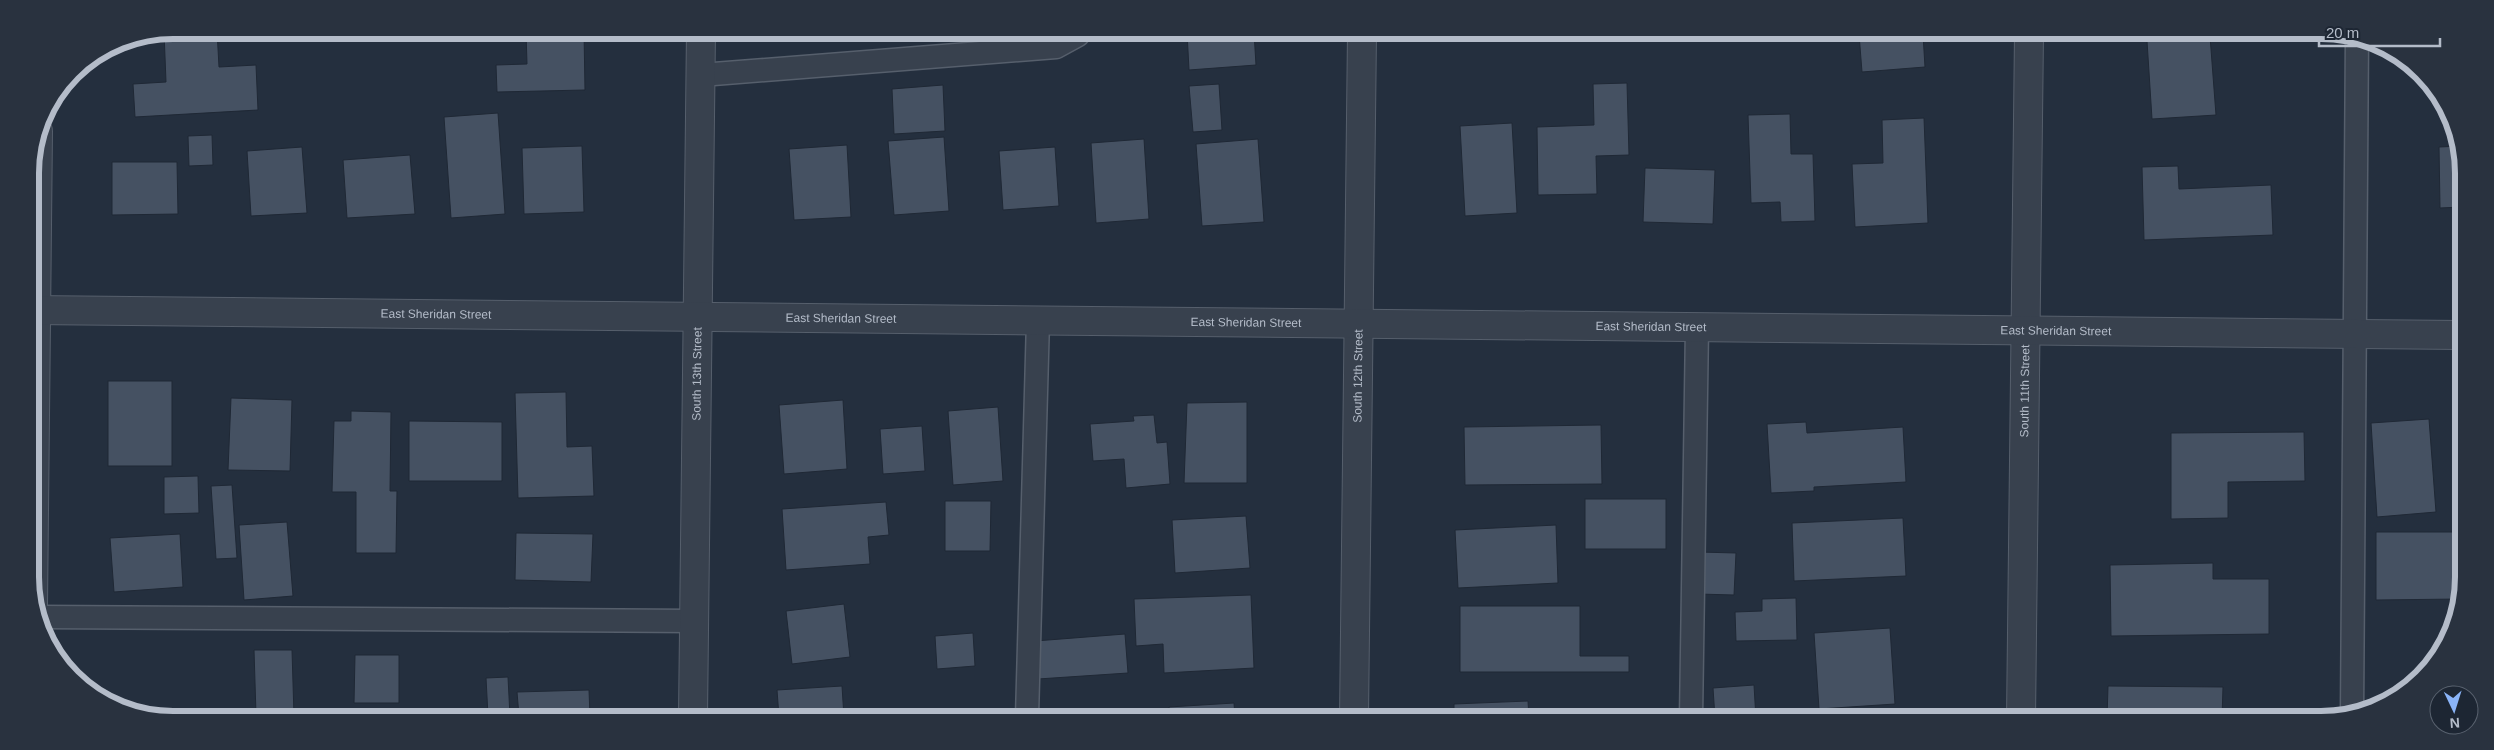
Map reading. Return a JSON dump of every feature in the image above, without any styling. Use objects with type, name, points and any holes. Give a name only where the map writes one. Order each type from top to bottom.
[{"type":"street","name":"South 13th Street","points":[[693,711],[702,39]]},
{"type":"street","name":"South 12th Street","points":[[1354,711],[1362,39]]},
{"type":"street","name":"South 11th Street","points":[[2021,711],[2029,39]]},
{"type":"street","name":"East Sheridan Street","points":[[39,310],[2455,335]]},
{"type":"lane","points":[[701,75],[1056,47],[1072,39]]},
{"type":"lane","points":[[2352,708],[2357,43]]},
{"type":"lane","points":[[1027,711],[1038,320]]},
{"type":"lane","points":[[1691,711],[1697,327]]},
{"type":"lane","points":[[45,617],[694,621]]},
{"type":"building","points":[[164,39],[217,39],[219,67],[256,65],[258,110],[135,117],[133,84],[166,82]]},
{"type":"building","points":[[526,39],[584,39],[585,90],[497,92],[496,65],[527,64]]},
{"type":"building","points":[[1128,39],[1168,39],[1168,40],[1128,41]]},
{"type":"building","points":[[1187,39],[1254,39],[1256,65],[1189,70]]},
{"type":"building","points":[[1859,39],[1923,39],[1925,67],[1862,72]]},
{"type":"building","points":[[2210,39],[2216,115],[2152,119],[2147,41]]},
{"type":"building","points":[[1627,83],[1629,155],[1596,156],[1597,194],[1538,195],[1537,127],[1594,125],[1593,84]]},
{"type":"building","points":[[1219,84],[1222,130],[1193,132],[1189,86]]},
{"type":"building","points":[[943,85],[945,131],[894,134],[892,89]]},
{"type":"building","points":[[498,113],[505,214],[451,218],[444,117]]},
{"type":"building","points":[[1790,114],[1791,154],[1813,154],[1815,221],[1781,222],[1780,202],[1751,203],[1748,115]]},
{"type":"building","points":[[1924,118],[1928,223],[1855,227],[1852,164],[1883,163],[1882,120]]},
{"type":"building","points":[[1512,123],[1517,213],[1465,216],[1460,126]]},
{"type":"building","points":[[212,135],[213,165],[189,166],[188,136]]},
{"type":"building","points":[[944,137],[949,211],[894,215],[888,141]]},
{"type":"building","points":[[1144,139],[1149,219],[1096,223],[1091,143]]},
{"type":"building","points":[[1258,139],[1264,222],[1202,226],[1196,144]]},
{"type":"building","points":[[847,145],[851,217],[794,220],[789,149]]},
{"type":"building","points":[[582,146],[584,212],[524,214],[522,148]]},
{"type":"building","points":[[302,147],[307,213],[251,216],[247,151]]},
{"type":"building","points":[[1055,147],[1059,206],[1003,210],[999,151]]},
{"type":"building","points":[[2439,147],[2453,147],[2455,207],[2440,208]]},
{"type":"building","points":[[410,155],[415,214],[347,218],[343,160]]},
{"type":"building","points":[[112,162],[177,162],[178,214],[112,215]]},
{"type":"building","points":[[2178,166],[2179,189],[2271,185],[2273,235],[2144,240],[2142,167]]},
{"type":"building","points":[[1645,168],[1715,170],[1713,224],[1643,222]]},
{"type":"building","points":[[108,381],[172,381],[172,466],[108,466]]},
{"type":"building","points":[[566,392],[567,447],[592,446],[594,496],[518,498],[515,393]]},
{"type":"building","points":[[231,398],[292,400],[290,471],[228,470]]},
{"type":"building","points":[[843,400],[847,469],[784,474],[779,405]]},
{"type":"building","points":[[1247,402],[1247,483],[1184,483],[1187,403]]},
{"type":"building","points":[[998,407],[1003,481],[953,485],[948,411]]},
{"type":"building","points":[[351,411],[391,412],[390,491],[397,491],[396,553],[356,553],[356,492],[332,492],[334,421],[351,421]]},
{"type":"building","points":[[1154,415],[1157,443],[1167,442],[1170,484],[1126,488],[1124,459],[1093,461],[1090,424],[1134,421],[1133,416]]},
{"type":"building","points":[[2429,419],[2436,512],[2377,517],[2371,423]]},
{"type":"building","points":[[409,421],[502,422],[502,481],[409,481]]},
{"type":"building","points":[[1806,422],[1807,433],[1903,427],[1906,482],[1814,487],[1814,491],[1771,493],[1767,424]]},
{"type":"building","points":[[1601,425],[1602,484],[1465,485],[1464,427]]},
{"type":"building","points":[[922,426],[925,471],[883,474],[880,429]]},
{"type":"building","points":[[2304,432],[2305,481],[2228,482],[2228,518],[2171,519],[2171,433]]},
{"type":"building","points":[[198,476],[199,513],[164,514],[164,477]]},
{"type":"building","points":[[232,485],[237,558],[216,559],[211,486]]},
{"type":"building","points":[[1585,499],[1666,499],[1666,549],[1585,549]]},
{"type":"building","points":[[945,501],[991,501],[990,551],[945,551]]},
{"type":"building","points":[[886,502],[889,535],[868,537],[870,564],[786,570],[782,509]]},
{"type":"building","points":[[1246,516],[1250,568],[1175,573],[1172,520]]},
{"type":"building","points":[[1903,518],[1906,576],[1794,581],[1792,523]]},
{"type":"building","points":[[287,522],[293,596],[244,600],[239,525]]},
{"type":"building","points":[[1556,525],[1558,583],[1458,588],[1455,530]]},
{"type":"building","points":[[2376,532],[2455,532],[2453,599],[2376,600]]},
{"type":"building","points":[[516,533],[593,534],[591,582],[515,580]]},
{"type":"building","points":[[180,534],[183,587],[114,592],[110,538]]},
{"type":"building","points":[[1699,552],[1736,553],[1734,595],[1698,594]]},
{"type":"building","points":[[2213,563],[2213,579],[2269,579],[2269,634],[2111,636],[2110,565]]},
{"type":"building","points":[[1251,595],[1254,668],[1164,673],[1163,644],[1136,646],[1134,599]]},
{"type":"building","points":[[1796,598],[1797,640],[1736,641],[1735,612],[1762,611],[1762,599]]},
{"type":"building","points":[[844,604],[850,657],[792,664],[786,611]]},
{"type":"building","points":[[1460,606],[1580,606],[1580,656],[1629,656],[1629,672],[1460,672]]},
{"type":"building","points":[[1890,628],[1895,704],[1819,709],[1814,633]]},
{"type":"building","points":[[973,633],[975,666],[937,669],[935,636]]},
{"type":"building","points":[[1125,634],[1128,673],[1038,679],[1035,641]]},
{"type":"building","points":[[254,650],[292,650],[294,711],[256,711]]},
{"type":"building","points":[[355,655],[399,655],[399,703],[354,703]]},
{"type":"building","points":[[508,677],[510,711],[488,711],[486,678]]},
{"type":"building","points":[[1754,685],[1756,711],[1715,711],[1713,688]]},
{"type":"building","points":[[842,686],[844,711],[779,711],[777,690]]},
{"type":"building","points":[[2108,686],[2223,687],[2222,711],[2107,711]]},
{"type":"building","points":[[589,690],[590,711],[519,711],[517,692]]},
{"type":"building","points":[[1528,701],[1529,711],[1454,711],[1454,704]]},
{"type":"building","points":[[1234,703],[1235,711],[1169,711],[1169,707]]}]
